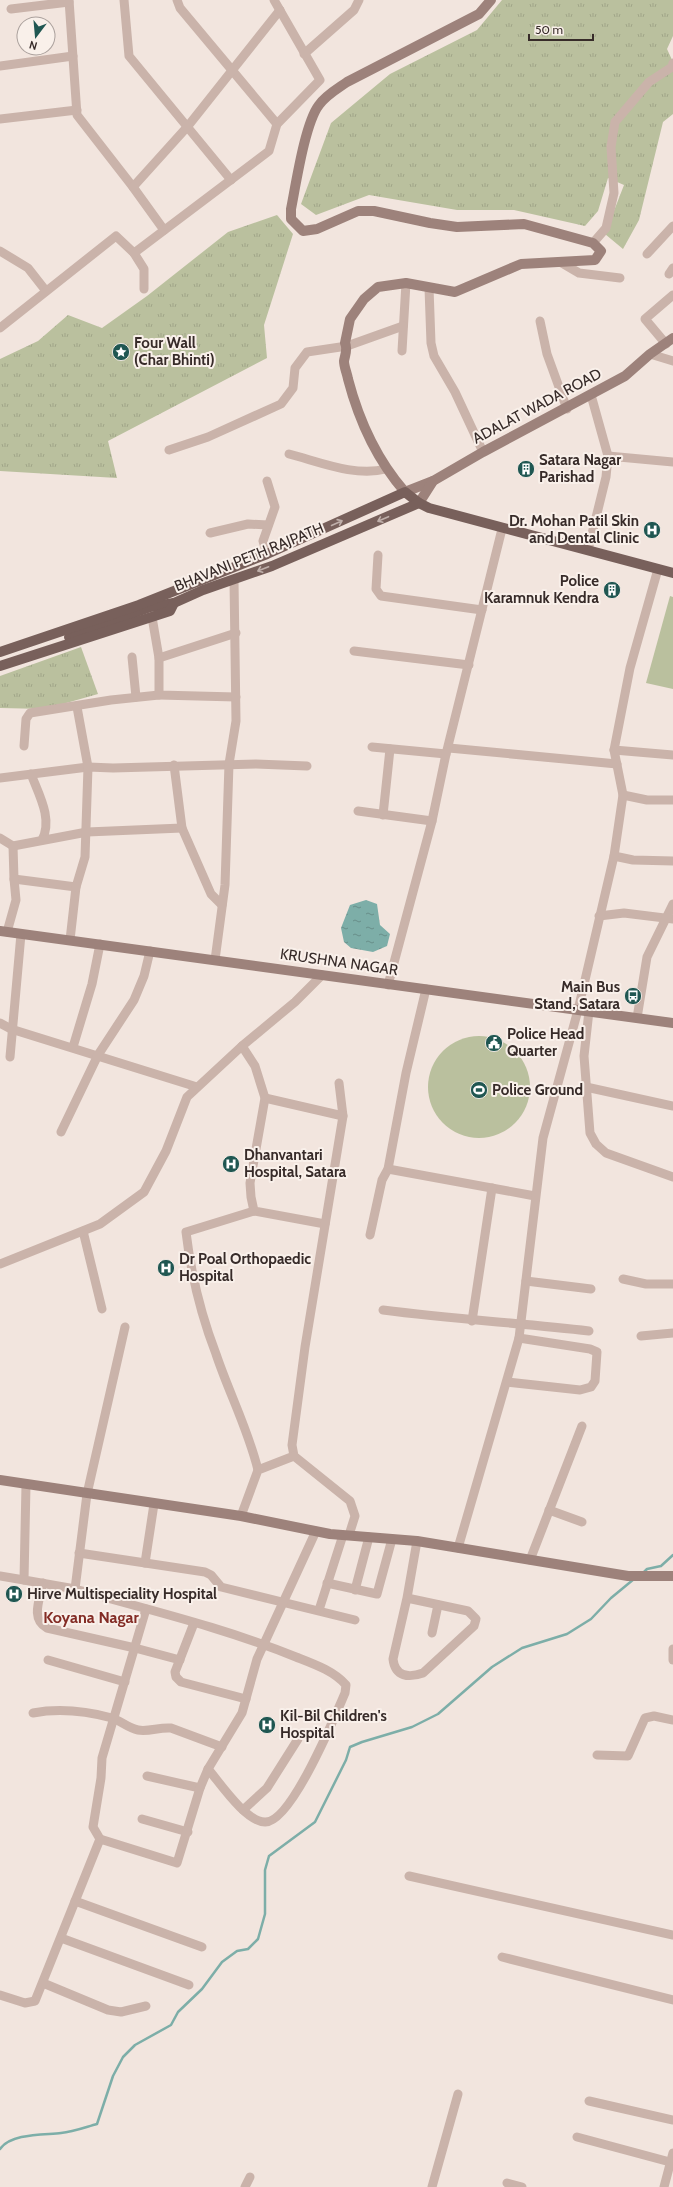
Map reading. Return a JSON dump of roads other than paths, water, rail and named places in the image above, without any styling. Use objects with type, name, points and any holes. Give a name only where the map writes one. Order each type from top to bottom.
[{"type":"main road","points":[[491,0],[479,14],[347,82],[318,105],[311,119],[291,209],[291,219],[303,231],[317,229],[358,211],[374,211],[430,223],[458,227],[524,224],[593,243],[601,251],[595,260],[562,263],[521,264],[455,292],[406,283],[378,287],[364,299],[350,319],[345,343],[347,346],[344,362],[354,400],[367,434],[386,469],[405,492],[419,503],[502,529],[673,573]]},
{"type":"main road","name":"ADALAT WADA ROAD","points":[[419,503],[433,481],[483,452],[567,409],[625,376],[650,354],[669,341]]},
{"type":"main road","points":[[0,652],[139,605],[268,554],[405,492],[433,481]]},
{"type":"main road","name":"BHAVANI PETH RAJPATH","points":[[0,666],[170,611],[174,603],[203,590],[234,580],[419,503]]},
{"type":"main road","points":[[0,661],[150,607],[174,603]]},
{"type":"main road","name":"KRUSHNA NAGAR","points":[[4,931],[673,1023]]},
{"type":"main road","points":[[0,1480],[241,1516],[316,1531],[417,1541],[628,1576],[673,1576]]},
{"type":"street","points":[[124,0],[129,56],[231,180]]},
{"type":"street","points":[[177,0],[180,8],[277,124]]},
{"type":"street","points":[[274,0],[304,54],[330,94]]},
{"type":"street","points":[[304,54],[354,10],[358,0]]},
{"type":"street","points":[[11,9],[69,1],[77,115],[134,187],[164,230]]},
{"type":"street","points":[[134,187],[188,126],[280,10]]},
{"type":"street","points":[[0,66],[73,56]]},
{"type":"street","points":[[593,243],[606,228],[614,193],[611,147],[615,122],[649,82],[672,67],[673,62]]},
{"type":"street","points":[[134,253],[269,151],[277,124],[320,80]]},
{"type":"street","points":[[0,119],[77,110]]},
{"type":"street","points":[[647,254],[672,230]]},
{"type":"street","points":[[0,328],[116,236],[134,253],[144,269],[144,289]]},
{"type":"street","points":[[0,251],[28,268],[46,291]]},
{"type":"street","points":[[562,263],[578,272],[620,278]]},
{"type":"street","points":[[402,351],[406,283]]},
{"type":"street","points":[[429,288],[431,343],[434,356],[455,392],[483,452]]},
{"type":"street","points":[[669,341],[645,319],[673,295]]},
{"type":"street","points":[[540,321],[547,354],[567,409]]},
{"type":"street","points":[[169,450],[208,437],[281,404],[293,388],[296,368],[307,352],[347,346],[403,326]]},
{"type":"street","points":[[650,354],[673,361]]},
{"type":"street","points":[[588,550],[606,477],[608,456],[591,395]]},
{"type":"street","points":[[289,454],[342,468],[374,472],[386,469]]},
{"type":"street","points":[[608,456],[673,462]]},
{"type":"street","points":[[268,481],[275,507],[263,541],[268,554]]},
{"type":"street","points":[[210,534],[248,524],[268,525]]},
{"type":"street","points":[[388,985],[432,822],[447,751],[470,665],[502,529]]},
{"type":"street","points":[[378,555],[376,589],[381,596],[482,610]]},
{"type":"street","points":[[458,1548],[519,1338],[543,1138],[578,1010],[614,856],[623,795],[614,750],[630,668],[658,569]]},
{"type":"street","points":[[215,960],[225,885],[229,764],[236,721],[236,633],[234,580]]},
{"type":"street","points":[[152,617],[160,658],[159,696]]},
{"type":"street","points":[[160,658],[236,633]]},
{"type":"street","points":[[354,651],[470,665]]},
{"type":"street","points":[[132,657],[136,697]]},
{"type":"street","points":[[24,746],[26,719],[30,713],[78,707],[136,697],[236,697]]},
{"type":"street","points":[[70,940],[76,887],[85,858],[87,832],[88,767],[78,707]]},
{"type":"street","points":[[372,747],[447,751],[617,764]]},
{"type":"street","points":[[383,815],[390,749]]},
{"type":"street","points":[[614,750],[673,755]]},
{"type":"street","points":[[0,778],[88,767],[113,768],[229,764],[307,766]]},
{"type":"street","points":[[174,765],[182,828],[211,894],[222,905]]},
{"type":"street","points":[[31,774],[47,817],[46,832],[42,840]]},
{"type":"street","points":[[623,795],[647,800],[673,800]]},
{"type":"street","points":[[358,811],[432,822]]},
{"type":"street","points":[[0,838],[13,846],[87,832],[182,828]]},
{"type":"street","points":[[4,931],[16,900],[13,846]]},
{"type":"street","points":[[614,856],[633,860],[673,861]]},
{"type":"street","points":[[14,879],[76,887]]},
{"type":"street","points":[[637,1018],[647,957],[669,919],[673,904]]},
{"type":"street","points":[[599,916],[624,913],[669,919]]},
{"type":"street","points":[[10,1057],[11,1029],[21,934]]},
{"type":"street","points":[[73,1047],[92,984],[100,944]]},
{"type":"street","points":[[60,1132],[98,1055],[134,1000],[144,976],[150,951]]},
{"type":"street","points":[[0,1264],[100,1224],[144,1192],[166,1151],[187,1097],[242,1046],[295,1002],[322,975]]},
{"type":"street","points":[[370,1234],[382,1180],[388,1170],[406,1073],[426,989]]},
{"type":"street","points":[[589,1011],[584,1056],[590,1133],[596,1144],[606,1153],[673,1177]]},
{"type":"street","points":[[0,1023],[11,1029],[73,1047],[197,1087]]},
{"type":"street","points":[[242,1046],[255,1066],[265,1098],[250,1183],[254,1212]]},
{"type":"street","points":[[319,1610],[327,1583],[355,1516],[350,1502],[294,1456],[292,1445],[325,1224],[343,1116],[340,1083]]},
{"type":"street","points":[[586,1087],[673,1106]]},
{"type":"street","points":[[265,1098],[343,1116]]},
{"type":"street","points":[[388,1170],[535,1196]]},
{"type":"street","points":[[472,1321],[492,1188]]},
{"type":"street","points":[[241,1516],[258,1470],[251,1443],[215,1354],[190,1266],[186,1232],[254,1212],[325,1224]]},
{"type":"street","points":[[83,1231],[102,1309]]},
{"type":"street","points":[[623,1279],[646,1284],[673,1284]]},
{"type":"street","points":[[526,1281],[591,1289]]},
{"type":"street","points":[[383,1310],[472,1321],[521,1323],[589,1331]]},
{"type":"street","points":[[75,1589],[87,1494],[125,1327]]},
{"type":"street","points":[[641,1336],[673,1333]]},
{"type":"street","points":[[507,1382],[580,1390],[591,1387],[595,1381],[597,1352],[590,1349],[519,1338]]},
{"type":"street","points":[[530,1560],[582,1426]]},
{"type":"street","points":[[258,1470],[294,1456]]},
{"type":"street","points":[[24,1580],[26,1485]]},
{"type":"street","points":[[145,1563],[154,1504]]},
{"type":"street","points":[[549,1510],[582,1522]]},
{"type":"street","points":[[146,1610],[103,1752],[99,1796],[93,1819],[93,1826],[100,1839],[177,1863],[188,1832],[200,1788],[208,1769],[242,1713],[257,1659],[316,1531]]},
{"type":"street","points":[[355,1590],[369,1537]]},
{"type":"street","points":[[327,1583],[374,1594],[379,1591],[392,1538]]},
{"type":"street","points":[[407,1598],[468,1611],[476,1618],[474,1626],[423,1672],[413,1676],[408,1676],[396,1670],[393,1659],[407,1598],[417,1541]]},
{"type":"street","points":[[79,1553],[205,1572],[211,1575],[221,1587],[284,1601],[355,1620]]},
{"type":"street","points":[[0,1576],[75,1589],[265,1644],[321,1667],[340,1678],[346,1685],[346,1693],[306,1777],[287,1806],[273,1820],[266,1823],[257,1820],[243,1810],[208,1769]]},
{"type":"street","points":[[43,1583],[37,1617],[40,1624],[48,1628],[180,1660]]},
{"type":"street","points":[[432,1633],[438,1605]]},
{"type":"street","points":[[194,1623],[175,1672],[176,1677],[181,1682],[246,1698]]},
{"type":"street","points":[[673,1649],[673,1660]]},
{"type":"street","points":[[48,1660],[125,1682]]},
{"type":"street","points":[[33,1713],[67,1710],[114,1719],[139,1730],[149,1731],[164,1727],[171,1728],[222,1747]]},
{"type":"street","points":[[597,1755],[628,1756],[645,1718],[654,1716],[673,1720]]},
{"type":"street","points":[[243,1810],[268,1788],[298,1739]]},
{"type":"street","points":[[147,1776],[200,1788]]},
{"type":"street","points":[[142,1819],[188,1832]]},
{"type":"street","points":[[0,1995],[31,2004],[35,2001],[44,1983],[100,1839]]},
{"type":"street","points":[[409,1876],[673,1935]]},
{"type":"street","points":[[75,1901],[202,1947]]},
{"type":"street","points":[[61,1938],[188,1985]]},
{"type":"street","points":[[502,1957],[673,2000]]},
{"type":"street","points":[[44,1983],[108,2010],[121,2012],[146,2006]]},
{"type":"street","points":[[432,2187],[458,2094]]},
{"type":"street","points":[[589,2101],[673,2120]]},
{"type":"street","points":[[577,2137],[670,2162]]},
{"type":"street","points":[[664,2187],[673,2153]]},
{"type":"street","points":[[245,2187],[250,2177]]},
{"type":"street","points":[[507,2183],[522,2187]]},
{"type":"water","points":[[366,900],[377,904],[380,925],[390,934],[387,946],[373,952],[351,948],[344,942],[341,928],[350,905]]},
{"type":"waterway","points":[[643,1573],[647,1569],[661,1566],[673,1555]]},
{"type":"waterway","points":[[0,2149],[5,2144],[20,2137],[75,2131],[97,2124],[113,2076],[123,2057],[135,2045],[171,2025],[178,2012],[202,1989],[222,1962],[237,1951],[248,1949],[258,1939],[265,1914],[265,1870],[269,1856],[315,1822],[346,1760],[350,1747],[412,1727],[438,1714],[492,1667],[522,1648],[567,1634],[591,1619],[611,1598],[634,1579]]},
{"type":"place","name":"Four Wall (Char Bhinti)","points":[[121,352]]},
{"type":"place","name":"Satara Nagar Parishad","points":[[526,469]]},
{"type":"place","name":"Dr. Mohan Patil Skin and Dental Clinic","points":[[652,530]]},
{"type":"place","name":"Police Karamnuk Kendra","points":[[612,590]]},
{"type":"place","name":"Main Bus Stand, Satara","points":[[633,996]]},
{"type":"place","name":"Police Head Quarter","points":[[494,1043]]},
{"type":"place","name":"Police Ground","points":[[479,1090]]},
{"type":"place","name":"Dhanvantari Hospital, Satara","points":[[231,1164]]},
{"type":"place","name":"Dr Poal Orthopaedic Hospital","points":[[166,1268]]},
{"type":"place","name":"Hirve Multispeciality Hospital","points":[[14,1594]]},
{"type":"place","name":"Kil-Bil Children's Hospital","points":[[267,1725]]},
{"type":"district","name":"Koyana Nagar","points":[[91,1617]]}]
